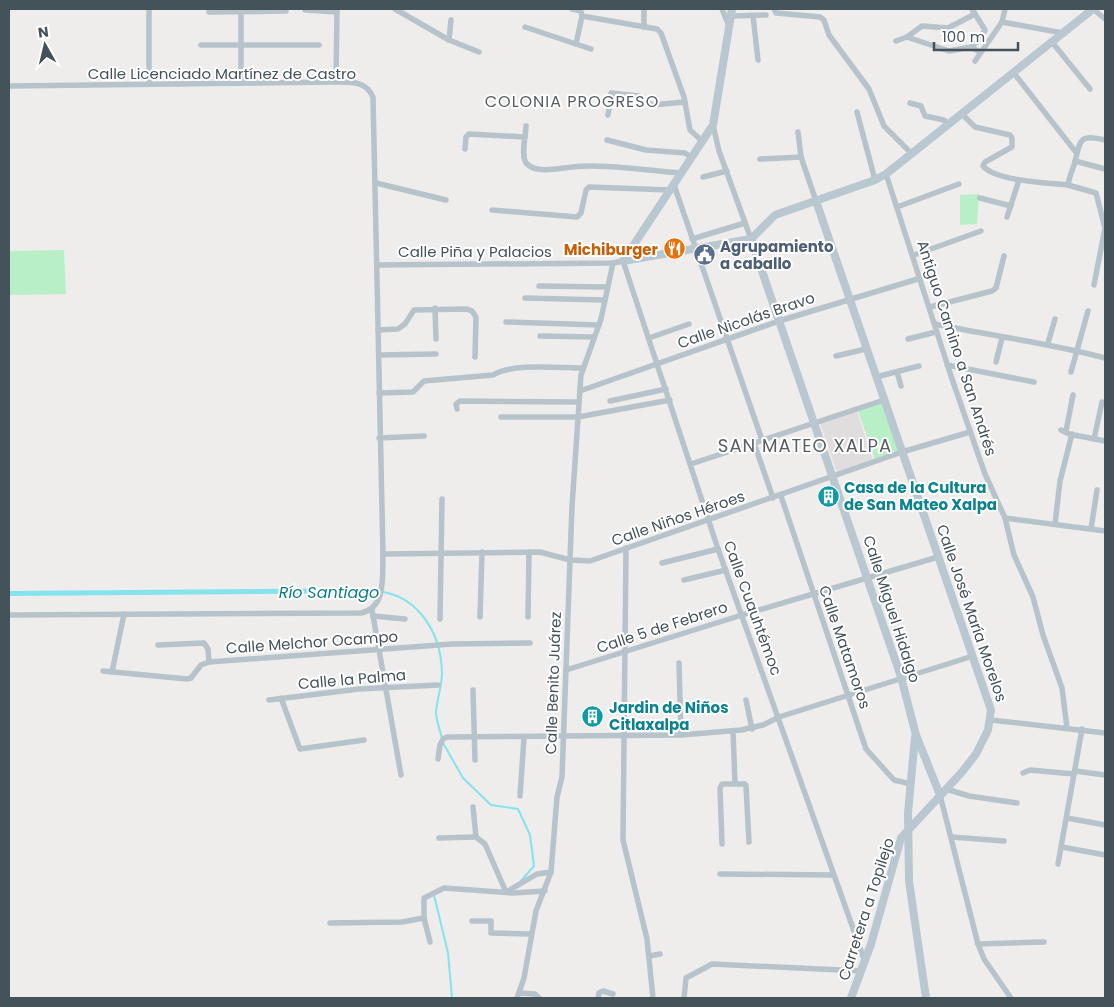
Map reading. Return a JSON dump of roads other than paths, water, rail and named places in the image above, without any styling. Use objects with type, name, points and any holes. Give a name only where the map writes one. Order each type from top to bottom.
[{"type":"main road","points":[[752,239],[776,215],[875,180],[886,174],[1093,9]]},
{"type":"main road","points":[[623,261],[672,188],[701,140],[713,125],[732,12]]},
{"type":"main road","name":"Calle José María Morelos","points":[[816,201],[938,557],[990,700],[991,720],[976,754],[908,828]]},
{"type":"main road","name":"Calle Piña y Palacios","points":[[623,261],[752,239]]},
{"type":"main road","name":"Calle Miguel Hidalgo","points":[[752,239],[901,677],[916,735],[943,792]]},
{"type":"main road","name":"Calle Miguel Hidalgo","points":[[908,828],[916,735]]},
{"type":"main road","points":[[908,828],[910,898],[926,998]]},
{"type":"main road","name":"Carretera a Topilejo","points":[[851,998],[865,962],[898,847],[908,828]]},
{"type":"street","points":[[149,9],[149,84]]},
{"type":"street","points":[[395,9],[449,40],[479,52]]},
{"type":"street","points":[[572,9],[580,11],[582,16],[576,44]]},
{"type":"street","points":[[644,9],[644,27]]},
{"type":"street","points":[[722,9],[730,28]]},
{"type":"street","points":[[774,9],[776,13],[820,17],[824,20],[829,35],[869,89],[884,126],[912,154]]},
{"type":"street","points":[[975,61],[1002,22],[1005,9]]},
{"type":"street","points":[[1093,9],[1105,19]]},
{"type":"street","points":[[305,10],[337,11],[336,82]]},
{"type":"street","points":[[241,11],[241,84]]},
{"type":"street","points":[[209,12],[286,11]]},
{"type":"street","points":[[896,41],[907,37],[922,26],[948,28],[974,11],[985,30],[979,40],[971,46],[949,51],[907,37]]},
{"type":"street","points":[[732,12],[753,16],[766,15]]},
{"type":"street","points":[[582,16],[657,29],[661,33],[685,102],[690,130],[701,140]]},
{"type":"street","points":[[753,16],[758,60]]},
{"type":"street","points":[[449,40],[451,20]]},
{"type":"street","points":[[1002,22],[1063,33]]},
{"type":"street","points":[[525,27],[591,49]]},
{"type":"street","points":[[1052,42],[1090,89]]},
{"type":"street","points":[[201,45],[319,45]]},
{"type":"street","points":[[971,46],[980,52]]},
{"type":"street","points":[[1013,72],[1076,151]]},
{"type":"street","name":"Calle Licenciado Martínez de Castro","points":[[9,86],[336,82],[362,84],[370,90],[373,96],[376,183],[379,438],[383,554],[380,596],[373,613]]},
{"type":"street","points":[[608,115],[611,93],[639,96],[652,105],[685,102]]},
{"type":"street","points":[[910,103],[922,106],[925,116],[944,120],[948,124]]},
{"type":"street","points":[[857,112],[875,180]]},
{"type":"street","points":[[962,114],[975,127],[1010,135],[1012,147],[985,162],[983,166],[988,170],[1019,180],[1068,185],[1096,193],[1105,228],[1094,285]]},
{"type":"street","name":"Calle Miguel Hidalgo","points":[[713,125],[719,151],[752,239]]},
{"type":"street","points":[[526,126],[524,159],[527,165],[532,167],[552,170],[582,166],[680,173]]},
{"type":"street","points":[[798,132],[801,156],[816,201]]},
{"type":"street","points":[[465,149],[466,137],[469,134],[525,137]]},
{"type":"street","points":[[1068,185],[1076,151],[1086,137],[1105,140]]},
{"type":"street","points":[[607,140],[646,150],[685,153],[691,157]]},
{"type":"street","points":[[760,159],[801,156]]},
{"type":"street","points":[[1075,161],[1105,169]]},
{"type":"street","points":[[703,177],[727,171]]},
{"type":"street","name":"Antiguo Camino a San Andrés","points":[[886,174],[914,255],[947,366],[985,474],[1005,518],[1014,555],[1033,597],[1043,635],[1058,675],[1065,704],[1066,728]]},
{"type":"street","points":[[1007,216],[1019,180]]},
{"type":"street","points":[[376,183],[446,200]]},
{"type":"street","points":[[897,207],[958,184]]},
{"type":"street","points":[[492,210],[577,217],[581,213],[586,190],[589,188],[672,188],[692,239],[762,440]]},
{"type":"street","points":[[980,198],[1010,206]]},
{"type":"street","points":[[692,239],[746,223]]},
{"type":"street","points":[[914,255],[982,231]]},
{"type":"street","points":[[930,308],[992,291],[996,288],[1004,256]]},
{"type":"street","name":"Calle Piña y Palacios","points":[[377,265],[613,263],[623,261]]},
{"type":"street","name":"Calle Cuauhtémoc","points":[[623,261],[718,549],[865,962]]},
{"type":"street","name":"Calle Benito Juárez","points":[[538,998],[535,994],[518,996],[524,978],[530,934],[540,899],[545,891],[551,872],[564,738],[570,560],[582,368],[599,325],[606,287],[613,263]]},
{"type":"street","name":"Calle Nicolás Bravo","points":[[580,391],[779,321],[921,278]]},
{"type":"street","points":[[539,286],[606,287]]},
{"type":"street","points":[[525,298],[604,300]]},
{"type":"street","points":[[378,330],[398,329],[405,324],[414,310],[435,308],[472,311],[476,317],[475,357]]},
{"type":"street","points":[[435,308],[436,339]]},
{"type":"street","points":[[1071,372],[1088,311]]},
{"type":"street","points":[[1048,344],[1056,319]]},
{"type":"street","points":[[506,322],[599,325]]},
{"type":"street","points":[[648,338],[689,324]]},
{"type":"street","points":[[935,324],[1002,338],[1048,344],[1105,358]]},
{"type":"street","points":[[908,339],[936,332]]},
{"type":"street","points":[[540,336],[594,337]]},
{"type":"street","points":[[996,362],[1002,338]]},
{"type":"street","points":[[836,356],[866,349]]},
{"type":"street","points":[[378,355],[436,354]]},
{"type":"street","points":[[876,377],[919,366]]},
{"type":"street","points":[[947,366],[1034,382]]},
{"type":"street","points":[[379,393],[413,392],[424,380],[486,376],[511,369],[582,368]]},
{"type":"street","points":[[897,372],[901,386]]},
{"type":"street","points":[[610,401],[666,389]]},
{"type":"street","points":[[1073,395],[1063,430],[1072,434],[1105,441]]},
{"type":"street","points":[[501,416],[578,417],[670,400]]},
{"type":"street","points":[[691,464],[884,400]]},
{"type":"street","points":[[457,409],[456,404],[460,401],[579,402]]},
{"type":"street","points":[[1094,439],[1102,402]]},
{"type":"street","name":"Calle Niños Héroes","points":[[383,554],[540,552],[570,560],[590,561],[781,496],[902,452],[970,432]]},
{"type":"street","points":[[1055,524],[1060,481],[1072,434]]},
{"type":"street","points":[[379,438],[424,436]]},
{"type":"street","points":[[754,443],[773,498]]},
{"type":"street","points":[[1091,529],[1097,490]]},
{"type":"street","name":"Calle Matamoros","points":[[781,496],[869,754],[894,780],[912,784]]},
{"type":"street","points":[[440,620],[442,499]]},
{"type":"street","points":[[1005,518],[1105,531]]},
{"type":"street","points":[[626,548],[623,840],[649,956],[653,998]]},
{"type":"street","points":[[662,563],[718,549]]},
{"type":"street","points":[[480,617],[482,552]]},
{"type":"street","points":[[528,618],[529,552]]},
{"type":"street","name":"Calle 5 de Febrero","points":[[566,670],[938,557]]},
{"type":"street","points":[[684,580],[726,570]]},
{"type":"street","points":[[373,613],[401,775]]},
{"type":"street","points":[[9,615],[373,613],[405,619]]},
{"type":"street","points":[[112,672],[124,614]]},
{"type":"street","points":[[158,645],[204,643],[208,649],[209,662]]},
{"type":"street","name":"Calle Melchor Ocampo","points":[[103,671],[187,679],[191,678],[201,665],[209,662],[463,643],[530,643]]},
{"type":"street","points":[[438,759],[441,743],[475,738],[681,735],[752,728],[848,694],[973,656]]},
{"type":"street","points":[[679,663],[681,735]]},
{"type":"street","name":"Calle la Palma","points":[[269,700],[359,689],[438,685]]},
{"type":"street","points":[[473,690],[475,760]]},
{"type":"street","points":[[281,698],[300,749],[364,740]]},
{"type":"street","points":[[746,700],[752,728]]},
{"type":"street","points":[[991,720],[1105,732]]},
{"type":"street","points":[[1058,864],[1082,729]]},
{"type":"street","points":[[733,731],[735,783]]},
{"type":"street","points":[[520,796],[524,738]]},
{"type":"street","points":[[1023,773],[1030,770],[1105,775]]},
{"type":"street","points":[[722,844],[720,785],[735,783],[745,784],[746,786],[749,842]]},
{"type":"street","points":[[1010,998],[984,959],[978,944],[943,792],[1017,803]]},
{"type":"street","points":[[473,808],[476,837]]},
{"type":"street","points":[[1067,818],[1105,825]]},
{"type":"street","points":[[438,838],[476,837],[485,844],[504,889]]},
{"type":"street","points":[[952,837],[1004,840]]},
{"type":"street","points":[[1062,847],[1105,855]]},
{"type":"street","points":[[504,889],[537,874],[551,872]]},
{"type":"street","points":[[720,874],[833,875]]},
{"type":"street","points":[[430,942],[424,918],[423,902],[428,894],[438,892],[444,888],[545,891]]},
{"type":"street","points":[[330,922],[402,922],[424,918]]},
{"type":"street","points":[[472,921],[491,921],[491,933],[530,934]]},
{"type":"street","points":[[978,944],[1044,942]]},
{"type":"street","points":[[649,956],[660,954]]},
{"type":"street","points":[[684,998],[686,978],[712,964],[862,971]]},
{"type":"street","points":[[598,998],[598,993],[603,990],[613,994]]},
{"type":"water","points":[[371,588],[371,593],[9,596],[9,591]]},
{"type":"waterway","name":"Río Santiago","points":[[369,591],[385,592],[400,597],[412,605],[431,628],[437,642],[442,673],[436,712],[442,738]]},
{"type":"waterway","name":"Río Santiago","points":[[443,743],[463,778],[491,805],[518,809],[530,835],[534,866],[520,882]]},
{"type":"waterway","name":"Río Santiago","points":[[434,895],[448,953],[452,998]]},
{"type":"place","name":"Michiburger","points":[[674,249]]},
{"type":"place","name":"Agrupamiento a caballo","points":[[704,255]]},
{"type":"place","name":"Casa de la Cultura de San Mateo Xalpa","points":[[828,496]]},
{"type":"place","name":"Jardin de Niños Citlaxalpa","points":[[593,716]]},
{"type":"district","name":"COLONIA PROGRESO","points":[[572,101]]},
{"type":"district","name":"SAN MATEO XALPA","points":[[805,445]]}]
